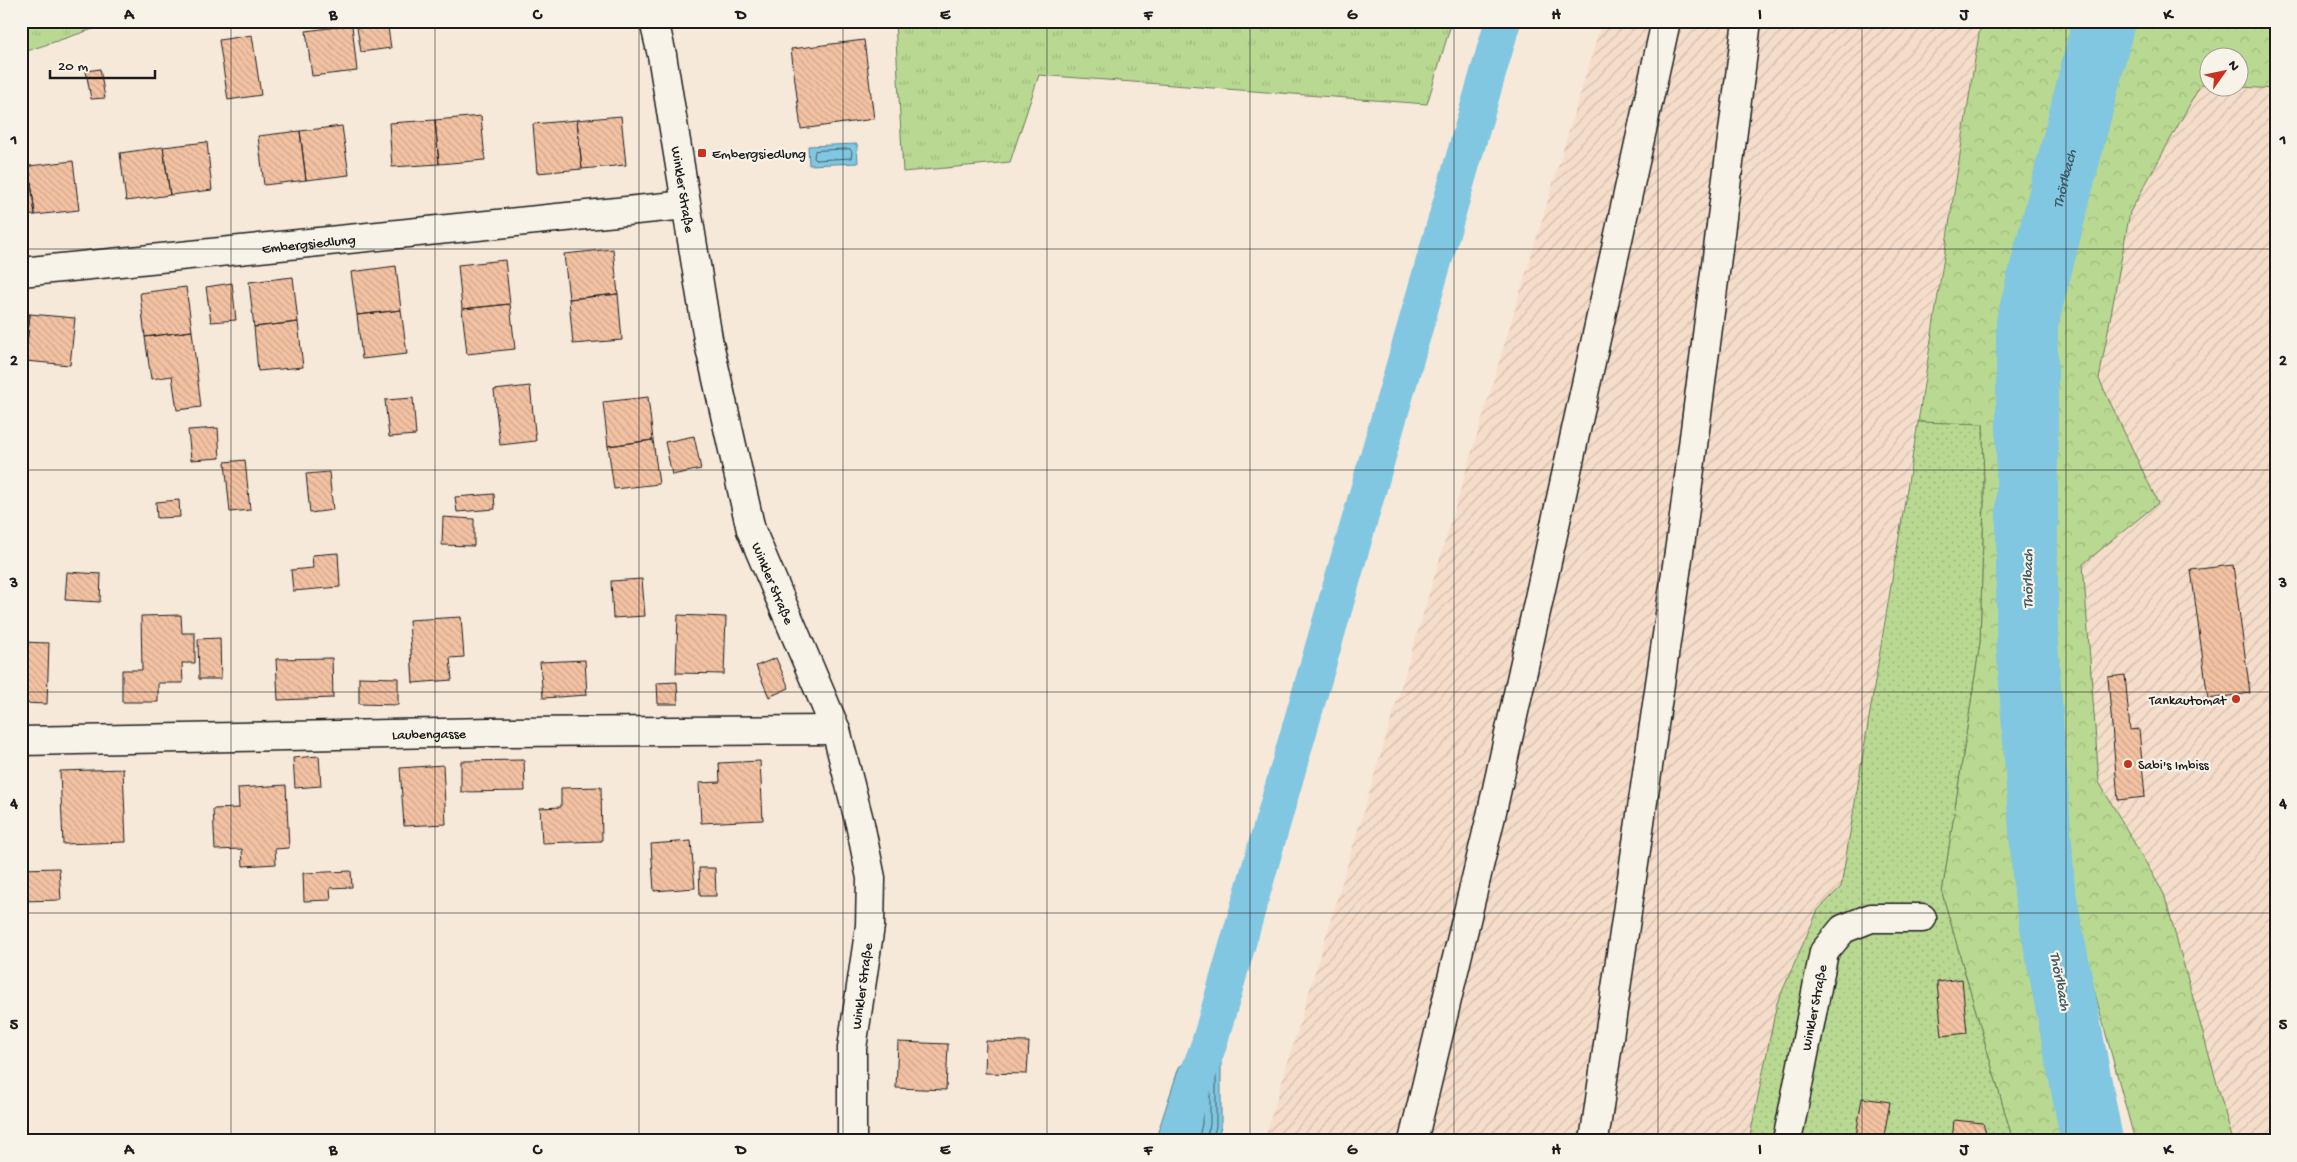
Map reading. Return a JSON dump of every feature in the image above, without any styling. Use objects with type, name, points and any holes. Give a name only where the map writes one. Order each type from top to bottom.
[{"type":"street","name":"Winkler Straße","points":[[654,21],[662,55],[708,339],[751,530],[836,730],[860,824],[871,878],[870,926],[852,1048],[852,1141]]},
{"type":"street","points":[[1413,1141],[1490,816],[1666,21]]},
{"type":"street","points":[[1594,1141],[1683,524],[1747,21]]},
{"type":"street","name":"Embergsiedlung","points":[[21,272],[686,205]]},
{"type":"street","name":"Laubengasse","points":[[21,741],[482,732],[836,730]]},
{"type":"street","name":"Winkler Straße","points":[[1787,1141],[1824,952],[1843,929],[1871,918],[1922,918]]},
{"type":"shaded area","points":[[1602,21],[1981,21],[1841,887],[1818,910],[1777,1003],[1749,1141],[1264,1141]]},
{"type":"shaded area","points":[[2200,86],[2200,98],[2250,98],[2250,89],[2276,89],[2276,1141],[2233,1141],[2164,894],[2099,782],[2083,564],[2158,503],[2099,379],[2130,212]]},
{"type":"green space","points":[[21,21],[117,21],[21,53]]},
{"type":"green space","points":[[895,21],[1452,21],[1427,104],[1039,75],[1010,162],[903,172]]},
{"type":"green space","points":[[1981,21],[2076,21],[2007,322],[2012,851],[2072,1141],[2013,1141],[1942,893],[1980,642],[1984,500],[1983,425],[1918,422]]},
{"type":"green space","points":[[2123,21],[2276,21],[2276,89],[2250,88],[2250,48],[2200,48],[2200,86],[2130,212],[2099,379],[2158,503],[2083,564],[2099,782],[2164,894],[2233,1141],[2135,1141],[2090,975],[2042,718],[2044,382]]},
{"type":"green space","points":[[1918,422],[1983,424],[1984,500],[1980,642],[1942,893],[2013,1141],[1749,1141],[1777,1003],[1818,910],[1841,887]]},
{"type":"water","points":[[857,144],[858,163],[809,165],[808,146]]},
{"type":"water","points":[[1209,1044],[1221,1060],[1221,1127],[1216,1141],[1155,1141],[1179,1067]]},
{"type":"building","points":[[387,21],[391,48],[361,52],[356,22]]},
{"type":"building","points":[[474,21],[511,21],[474,24]]},
{"type":"building","points":[[352,25],[357,71],[312,76],[306,31]]},
{"type":"building","points":[[252,35],[261,95],[228,100],[219,40]]},
{"type":"building","points":[[864,40],[874,119],[801,129],[791,49]]},
{"type":"building","points":[[100,69],[105,98],[91,99],[86,71]]},
{"type":"building","points":[[481,116],[485,160],[439,164],[435,120]]},
{"type":"building","points":[[621,116],[626,165],[582,169],[577,120]]},
{"type":"building","points":[[435,120],[439,164],[392,167],[389,123]]},
{"type":"building","points":[[577,120],[582,169],[537,173],[533,124]]},
{"type":"building","points":[[342,126],[349,175],[306,180],[300,131]]},
{"type":"building","points":[[300,131],[306,180],[264,185],[258,136]]},
{"type":"building","points":[[207,142],[212,190],[170,195],[163,147]]},
{"type":"building","points":[[163,147],[170,195],[126,201],[120,153]]},
{"type":"building","points":[[73,161],[79,210],[35,215],[29,166]]},
{"type":"building","points":[[29,166],[35,215],[21,216],[21,167]]},
{"type":"building","points":[[613,249],[618,294],[569,299],[564,254]]},
{"type":"building","points":[[505,260],[510,304],[462,309],[458,265]]},
{"type":"building","points":[[396,266],[401,310],[357,315],[351,272]]},
{"type":"building","points":[[293,277],[298,322],[254,327],[249,282]]},
{"type":"building","points":[[232,283],[236,320],[211,322],[206,287]]},
{"type":"building","points":[[186,287],[192,331],[145,337],[140,293]]},
{"type":"building","points":[[618,294],[622,340],[573,344],[569,299]]},
{"type":"building","points":[[510,304],[515,349],[467,354],[462,309]]},
{"type":"building","points":[[401,310],[407,354],[362,359],[357,315]]},
{"type":"building","points":[[21,313],[30,314],[25,361],[21,361]]},
{"type":"building","points":[[30,314],[75,318],[70,365],[25,361]]},
{"type":"building","points":[[298,322],[303,367],[258,371],[254,327]]},
{"type":"building","points":[[192,331],[201,407],[177,410],[172,376],[151,379],[145,337]]},
{"type":"building","points":[[530,386],[536,441],[500,445],[494,390]]},
{"type":"building","points":[[648,397],[653,440],[608,446],[603,402]]},
{"type":"building","points":[[413,398],[416,435],[389,437],[385,400]]},
{"type":"building","points":[[218,428],[220,458],[191,460],[188,430]]},
{"type":"building","points":[[694,436],[701,469],[672,475],[665,442]]},
{"type":"building","points":[[653,440],[659,484],[614,489],[608,446]]},
{"type":"building","points":[[245,460],[250,510],[230,512],[225,462]]},
{"type":"building","points":[[329,472],[333,510],[310,513],[306,474]]},
{"type":"building","points":[[494,494],[495,509],[457,512],[455,497]]},
{"type":"building","points":[[179,500],[180,517],[157,518],[156,502]]},
{"type":"building","points":[[443,517],[474,519],[474,546],[442,545]]},
{"type":"building","points":[[338,553],[340,587],[293,591],[291,570],[313,568],[312,555]]},
{"type":"building","points":[[2233,565],[2250,693],[2208,699],[2191,570]]},
{"type":"building","points":[[67,572],[101,574],[100,602],[65,600]]},
{"type":"building","points":[[642,579],[645,616],[613,618],[611,581]]},
{"type":"building","points":[[181,615],[182,633],[195,633],[195,663],[182,663],[183,683],[158,683],[158,702],[122,702],[122,670],[142,670],[141,616]]},
{"type":"building","points":[[678,615],[726,617],[724,674],[676,673]]},
{"type":"building","points":[[461,617],[464,657],[450,658],[452,680],[413,683],[409,620]]},
{"type":"building","points":[[220,638],[221,679],[199,679],[198,639]]},
{"type":"building","points":[[21,642],[49,643],[47,704],[21,703]]},
{"type":"building","points":[[332,658],[333,698],[278,700],[276,659]]},
{"type":"building","points":[[776,658],[789,688],[769,697],[756,666]]},
{"type":"building","points":[[585,660],[587,695],[543,698],[540,662]]},
{"type":"building","name":"Sabi's Imbiss","points":[[2125,675],[2130,730],[2139,729],[2145,797],[2118,800],[2108,677]]},
{"type":"building","points":[[359,677],[398,678],[398,705],[359,704]]},
{"type":"building","points":[[677,682],[678,704],[658,704],[657,683]]},
{"type":"building","points":[[319,756],[321,786],[295,788],[293,758]]},
{"type":"building","points":[[524,760],[525,791],[461,792],[461,761]]},
{"type":"building","points":[[760,761],[763,820],[701,823],[699,783],[720,782],[719,763]]},
{"type":"building","points":[[443,765],[446,824],[404,826],[400,768]]},
{"type":"building","points":[[123,769],[126,842],[63,844],[60,771]]},
{"type":"building","points":[[286,785],[289,848],[275,849],[276,864],[243,866],[242,849],[215,850],[213,809],[239,808],[238,788]]},
{"type":"building","points":[[601,787],[602,841],[542,843],[540,808],[561,807],[561,788]]},
{"type":"building","points":[[691,841],[695,888],[654,891],[651,844]]},
{"type":"building","points":[[59,868],[61,900],[21,901],[21,869]]},
{"type":"building","points":[[699,868],[715,868],[716,896],[700,896]]},
{"type":"building","points":[[351,871],[352,887],[330,888],[331,900],[304,901],[303,873]]},
{"type":"building","points":[[1962,979],[1967,1033],[1942,1036],[1937,982]]},
{"type":"building","points":[[986,1041],[1029,1042],[1027,1074],[985,1073]]},
{"type":"building","points":[[898,1042],[948,1044],[946,1090],[896,1088]]},
{"type":"building","points":[[1862,1098],[1890,1102],[1883,1141],[1856,1136]]},
{"type":"building","points":[[1954,1120],[1983,1123],[1988,1141],[1952,1141]]},
{"type":"building","points":[[1064,1137],[1080,1137],[1080,1141],[1064,1141]]},
{"type":"building","points":[[919,1138],[966,1140],[966,1141],[919,1141]]},
{"type":"waterway","points":[[1177,1141],[1186,1106],[1209,1044],[1503,21]]},
{"type":"waterway","name":"Thörlbach","points":[[2092,1141],[2044,889],[2027,642],[2027,323],[2104,21]]},
{"type":"place","name":"Embergsiedlung","points":[[702,153]]},
{"type":"place","name":"Tankautomat","points":[[2236,699]]},
{"type":"place","name":"Sabi's Imbiss","points":[[2128,764]]}]
